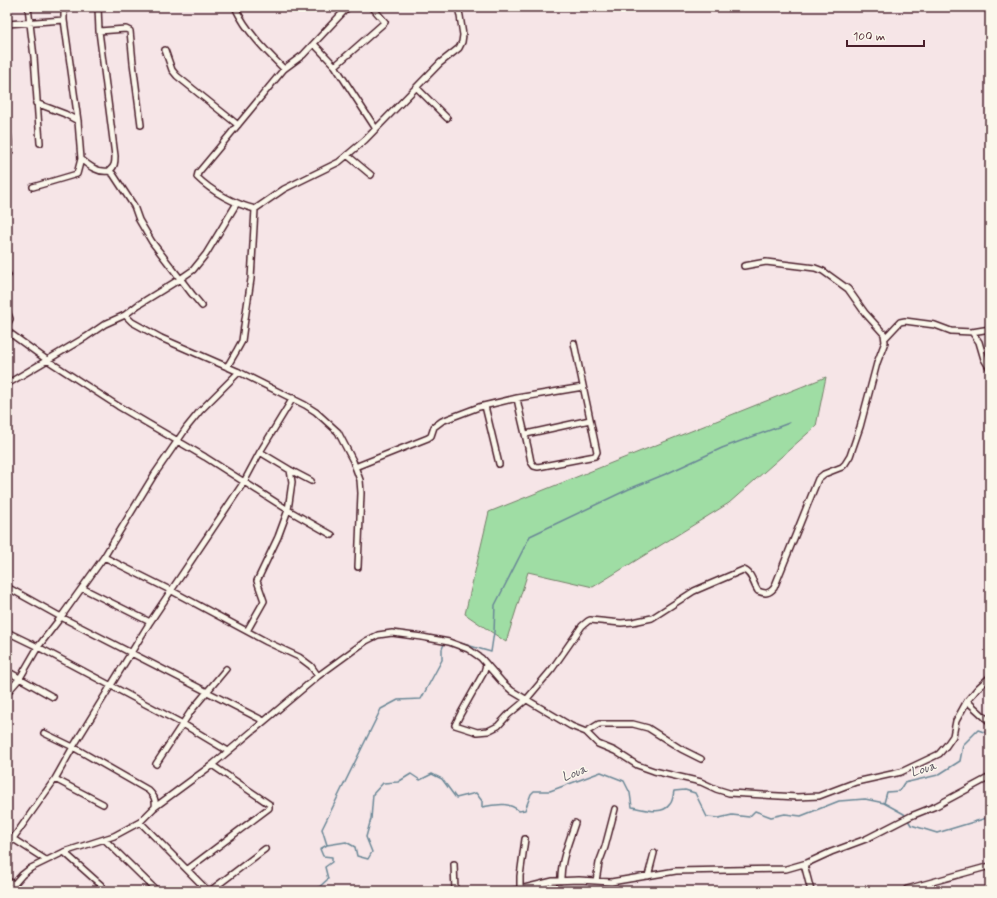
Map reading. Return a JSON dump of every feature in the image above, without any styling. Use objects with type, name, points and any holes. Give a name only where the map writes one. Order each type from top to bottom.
[{"type":"street","points":[[28,7],[40,143]]},
{"type":"street","points":[[33,187],[77,174],[81,159],[78,121],[64,20],[64,7]]},
{"type":"street","points":[[81,159],[88,165],[105,172],[113,168],[115,163],[99,31],[98,7]]},
{"type":"street","points":[[235,7],[259,43],[284,69]]},
{"type":"street","points":[[348,7],[303,55],[284,69],[197,175],[203,183],[247,207],[256,209],[284,189],[339,162],[365,140],[440,63],[459,48],[463,35],[458,7]]},
{"type":"street","points":[[335,66],[385,22],[372,7]]},
{"type":"street","points":[[7,24],[64,20]]},
{"type":"street","points":[[99,31],[126,29],[130,31],[141,125]]},
{"type":"street","points":[[314,44],[335,66],[376,129]]},
{"type":"street","points":[[165,50],[172,70],[177,76],[238,125]]},
{"type":"street","points":[[417,88],[447,118]]},
{"type":"street","points":[[36,103],[65,114],[78,121]]},
{"type":"street","points":[[7,125],[10,151]]},
{"type":"street","points":[[347,155],[371,175]]},
{"type":"street","points":[[109,171],[134,206],[152,242],[202,306]]},
{"type":"street","points":[[7,384],[105,324],[125,315],[193,270],[206,254],[237,202]]},
{"type":"street","points":[[227,367],[242,341],[251,279],[256,209]]},
{"type":"street","points":[[486,665],[484,672],[455,725],[477,732],[488,731],[498,726],[508,715],[526,700],[552,669],[582,626],[590,620],[627,623],[652,618],[694,591],[743,570],[750,574],[758,591],[765,593],[774,588],[818,479],[824,474],[842,467],[850,456],[860,427],[885,338],[881,330],[858,305],[848,289],[823,271],[815,268],[766,262],[744,266]]},
{"type":"street","points":[[7,311],[10,319],[7,325]]},
{"type":"street","points":[[125,315],[132,322],[161,338],[239,372],[293,398],[316,412],[338,432],[348,450],[360,480],[361,493],[358,567]]},
{"type":"street","points":[[885,338],[900,322],[905,321],[934,325],[951,331],[972,332],[990,329]]},
{"type":"street","points":[[7,331],[47,360],[118,406],[178,441],[288,510],[332,535]]},
{"type":"street","points":[[972,332],[979,342],[984,359],[990,369]]},
{"type":"street","points":[[517,398],[531,462],[536,466],[594,457],[596,452],[574,343]]},
{"type":"street","points":[[7,694],[20,678],[38,647],[104,557],[154,475],[178,441],[200,412],[239,372]]},
{"type":"street","points":[[355,467],[428,438],[431,436],[434,428],[442,421],[485,406],[517,398],[583,387]]},
{"type":"street","points":[[990,389],[990,400]]},
{"type":"street","points":[[7,847],[55,779],[150,622],[244,482],[260,452],[293,398]]},
{"type":"street","points":[[485,406],[499,464]]},
{"type":"street","points":[[526,434],[590,420]]},
{"type":"street","points":[[260,452],[311,481]]},
{"type":"street","points":[[247,631],[264,601],[257,583],[257,578],[278,537],[288,510],[292,482],[290,470]]},
{"type":"street","points":[[104,557],[172,590],[304,660],[311,666],[318,676]]},
{"type":"street","points":[[7,587],[61,617],[264,721]]},
{"type":"street","points":[[82,588],[150,622]]},
{"type":"street","points":[[7,632],[183,724],[228,751]]},
{"type":"street","points":[[8,891],[13,884],[30,868],[64,852],[105,840],[140,822],[154,807],[212,764],[318,676],[366,641],[378,635],[392,633],[449,642],[468,649],[481,658],[512,691],[571,726],[586,732],[598,744],[615,751],[637,765],[654,771],[701,782],[716,789],[729,792],[797,797],[819,796],[856,782],[901,772],[938,754],[953,736],[956,721],[967,701],[990,677]]},
{"type":"street","points":[[156,764],[191,711],[226,669]]},
{"type":"street","points":[[7,671],[53,698]]},
{"type":"street","points":[[967,701],[990,722]]},
{"type":"street","points":[[586,732],[599,724],[633,724],[648,728],[681,749],[701,759]]},
{"type":"street","points":[[44,733],[73,747],[148,790],[154,795],[156,800],[154,807]]},
{"type":"street","points":[[188,869],[269,808],[269,804],[212,764]]},
{"type":"street","points":[[512,891],[552,882],[611,882],[676,871],[786,869],[804,864],[866,839],[911,816],[936,806],[990,777]]},
{"type":"street","points":[[55,779],[103,804]]},
{"type":"street","points":[[596,881],[599,863],[605,847],[615,809]]},
{"type":"street","points":[[140,822],[209,891],[265,850]]},
{"type":"street","points":[[561,881],[563,861],[575,824]]},
{"type":"street","points":[[7,835],[46,860]]},
{"type":"street","points":[[520,889],[520,876],[525,839]]},
{"type":"street","points":[[105,840],[157,891]]},
{"type":"street","points":[[64,852],[101,885]]},
{"type":"street","points":[[648,876],[654,853]]},
{"type":"street","points":[[454,864],[455,891]]},
{"type":"street","points":[[804,864],[811,891]]},
{"type":"street","points":[[906,889],[990,866]]},
{"type":"street","points":[[7,880],[13,884]]},
{"type":"green space","points":[[826,377],[816,426],[729,503],[593,587],[528,572],[506,642],[465,614],[489,512]]},
{"type":"waterway","points":[[327,845],[322,829],[381,709],[398,700],[421,699],[442,660],[442,649],[446,639],[491,652],[494,632],[495,605],[530,536],[629,489],[722,448],[789,423]]},
{"type":"waterway","name":"Loua","points":[[315,891],[328,879],[325,867],[332,862],[332,857],[323,856],[320,849],[327,845],[346,842],[355,847],[357,856],[368,859],[372,852],[366,837],[371,819],[373,794],[383,783],[398,782],[411,774],[420,780],[432,774],[442,779],[456,798],[476,793],[482,801],[482,807],[506,805],[519,811],[525,810],[531,794],[534,791],[550,791],[601,772],[624,781],[630,793],[632,807],[652,811],[662,810],[667,808],[671,803],[674,791],[685,790],[695,793],[707,817],[719,818],[732,815],[749,817],[755,811],[771,817],[785,814],[801,816],[839,801],[865,799],[884,803],[887,792],[899,791],[904,783],[938,775],[960,761],[963,745],[978,730],[990,734]]},
{"type":"waterway","points":[[884,803],[904,814],[906,817]]},
{"type":"waterway","points":[[908,820],[911,825],[937,833],[990,817]]}]
